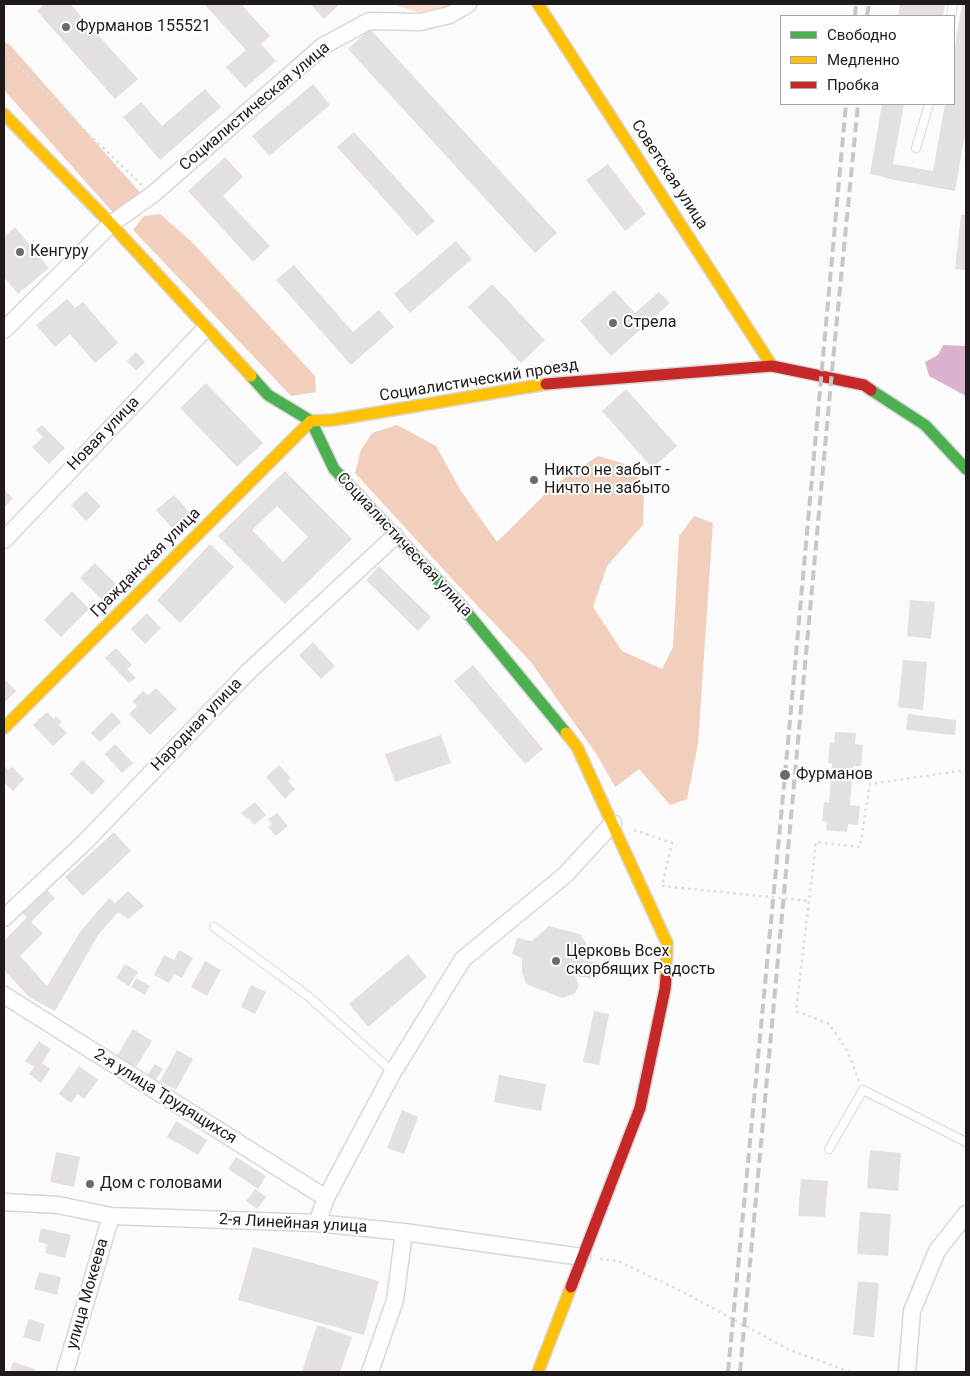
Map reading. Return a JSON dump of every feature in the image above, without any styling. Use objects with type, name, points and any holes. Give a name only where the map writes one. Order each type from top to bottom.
[{"type":"main road","name":"Советская улица","points":[[538,4],[772,366]]},
{"type":"main road","points":[[4,114],[110,224],[268,395],[311,421]]},
{"type":"main road","name":"Социалистический проезд","points":[[311,421],[332,420],[543,384],[772,366],[864,385],[925,425],[966,469]]},
{"type":"main road","name":"Социалистическая улица","points":[[311,421],[334,469],[394,536],[460,604],[577,747],[667,943],[665,989],[640,1108],[538,1372]]},
{"type":"main road","name":"Гражданская улица","points":[[4,728],[311,421]]},
{"type":"street","name":"Социалистическая улица","points":[[4,330],[110,224],[152,195],[324,46],[369,20],[420,22],[450,15],[468,4]]},
{"type":"street","name":"Новая улица","points":[[4,540],[205,328]]},
{"type":"street","name":"Народная улица","points":[[4,918],[85,842],[248,672],[394,536]]},
{"type":"street","points":[[317,1223],[326,1198],[393,1072],[463,959],[565,875],[613,823]]},
{"type":"street","name":"2-я улица Трудящихся","points":[[4,995],[326,1198]]},
{"type":"street","name":"2-я Линейная улица","points":[[4,1202],[58,1205],[111,1216],[317,1223],[404,1232],[582,1257]]},
{"type":"street","points":[[907,1372],[912,1311],[937,1251],[966,1214]]},
{"type":"street","name":"улица Мокеева","points":[[66,1372],[111,1216]]},
{"type":"street","points":[[370,1372],[395,1300],[404,1232]]},
{"type":"lane","points":[[916,148],[929,105]]},
{"type":"lane","points":[[214,927],[308,996],[393,1072]]},
{"type":"lane","points":[[828,1149],[863,1090],[966,1142]]},
{"type":"path","points":[[4,53],[152,195]]},
{"type":"path","points":[[863,1090],[848,1052],[829,1024],[796,1011],[816,842],[860,847],[870,784],[966,770]]},
{"type":"path","points":[[613,823],[672,843],[662,886],[809,901]]},
{"type":"path","points":[[582,1257],[618,1261],[683,1292],[788,1349],[850,1372]]},
{"type":"shaded area","points":[[392,4],[457,4],[426,15]]},
{"type":"shaded area","points":[[4,42],[10,45],[143,196],[116,216],[4,90]]},
{"type":"shaded area","points":[[160,214],[192,242],[315,376],[316,392],[291,396],[133,230],[144,216]]},
{"type":"shaded area","points":[[943,345],[966,346],[966,396],[929,376],[925,362],[938,355]]},
{"type":"shaded area","points":[[397,425],[436,446],[461,491],[497,542],[553,486],[598,456],[625,464],[644,484],[643,525],[607,566],[593,607],[622,651],[662,669],[673,647],[679,536],[694,516],[713,523],[698,744],[687,799],[670,805],[639,769],[615,787],[597,755],[530,661],[355,473],[361,450],[372,433]]},
{"type":"building","points":[[44,4],[70,4],[138,79],[115,99],[37,11]]},
{"type":"building","points":[[204,4],[241,4],[270,36],[261,44],[276,61],[245,88],[226,67],[246,50]]},
{"type":"building","points":[[310,4],[340,4],[324,19]]},
{"type":"building","points":[[900,4],[945,4],[943,15],[898,15]]},
{"type":"building","points":[[962,4],[966,4],[966,128],[955,191],[870,174],[882,105],[904,105],[893,164],[933,171],[945,105],[955,105],[955,46]]},
{"type":"building","points":[[370,29],[557,233],[535,253],[348,49]]},
{"type":"building","points":[[313,84],[330,105],[269,156],[252,136]]},
{"type":"building","points":[[205,89],[221,107],[160,160],[123,117],[141,102],[162,126]]},
{"type":"building","points":[[354,132],[435,221],[417,236],[337,147]]},
{"type":"building","points":[[225,157],[243,177],[223,196],[270,246],[253,262],[188,191]]},
{"type":"building","points":[[608,164],[646,214],[625,231],[586,180]]},
{"type":"building","points":[[961,215],[966,215],[966,270],[955,269]]},
{"type":"building","name":"Кенгуру","points":[[15,227],[49,268],[18,294],[4,277],[4,237]]},
{"type":"building","points":[[456,241],[472,259],[410,313],[394,294]]},
{"type":"building","points":[[294,265],[353,332],[379,310],[394,327],[351,365],[276,280]]},
{"type":"building","points":[[492,284],[545,340],[521,363],[468,307]]},
{"type":"building","name":"Стрела","points":[[614,290],[635,313],[659,292],[670,303],[611,356],[580,321]]},
{"type":"building","points":[[67,299],[75,308],[83,302],[118,343],[95,363],[70,334],[55,347],[36,325]]},
{"type":"building","points":[[136,352],[145,362],[136,371],[127,361]]},
{"type":"building","points":[[206,383],[263,443],[237,467],[180,408]]},
{"type":"building","points":[[626,389],[677,446],[652,468],[602,411]]},
{"type":"building","points":[[42,425],[65,448],[49,464],[32,447],[43,437],[36,430]]},
{"type":"building","points":[[285,471],[352,539],[285,604],[218,536]],"holes":[[[277,506],[308,537],[283,562],[252,530]]]},
{"type":"building","points":[[4,490],[13,498],[4,508]]},
{"type":"building","points":[[86,491],[101,506],[86,521],[71,505]]},
{"type":"building","points":[[174,495],[190,513],[173,529],[156,510]]},
{"type":"building","points":[[210,544],[234,567],[180,623],[157,600]]},
{"type":"building","points":[[95,563],[117,585],[102,600],[80,578]]},
{"type":"building","points":[[379,566],[431,617],[418,631],[366,580]]},
{"type":"building","points":[[72,591],[89,609],[61,637],[44,620]]},
{"type":"building","points":[[910,600],[935,602],[931,639],[907,636]]},
{"type":"building","points":[[147,613],[161,628],[145,644],[131,629]]},
{"type":"building","points":[[313,642],[335,666],[321,679],[299,655]]},
{"type":"building","points":[[116,648],[132,665],[127,669],[136,678],[129,683],[105,658]]},
{"type":"building","points":[[903,660],[927,662],[923,710],[898,707]]},
{"type":"building","points":[[473,665],[543,749],[525,764],[454,681]]},
{"type":"building","points":[[4,679],[16,691],[4,703]]},
{"type":"building","points":[[156,688],[177,709],[150,735],[129,714],[137,706],[132,702],[143,691],[148,695]]},
{"type":"building","points":[[47,712],[54,719],[56,716],[62,722],[59,725],[67,733],[53,746],[33,725]]},
{"type":"building","points":[[112,712],[121,722],[100,742],[91,733]]},
{"type":"building","points":[[908,714],[956,720],[955,735],[906,730]]},
{"type":"building","name":"Фурманов","points":[[835,732],[856,733],[855,744],[863,745],[861,766],[853,766],[850,805],[860,806],[858,825],[848,824],[847,832],[826,830],[827,822],[822,821],[824,802],[829,803],[832,764],[828,763],[830,742],[834,743]]},
{"type":"building","points":[[441,735],[451,763],[395,782],[385,754]]},
{"type":"building","points":[[115,744],[133,763],[122,773],[105,754]]},
{"type":"building","points":[[82,760],[105,781],[92,795],[70,774]]},
{"type":"building","points":[[4,765],[8,770],[12,767],[24,779],[13,791],[4,782]]},
{"type":"building","points":[[279,765],[291,778],[288,781],[295,789],[285,799],[266,777]]},
{"type":"building","points":[[255,802],[266,815],[254,825],[249,818],[247,819],[241,813]]},
{"type":"building","points":[[277,813],[288,826],[276,836],[268,827],[272,824],[268,819]]},
{"type":"building","points":[[114,832],[131,851],[83,896],[65,877]]},
{"type":"building","points":[[44,887],[55,898],[31,922],[43,933],[20,956],[47,986],[80,932],[109,898],[115,903],[128,891],[144,906],[128,919],[118,912],[98,935],[55,1011],[29,997],[4,970],[4,941],[27,917],[20,911]]},
{"type":"building","name":"Церковь Всех скорбящих Радость","points":[[549,926],[580,934],[586,943],[585,951],[578,958],[601,964],[597,979],[575,976],[579,986],[574,994],[562,998],[526,984],[522,972],[522,958],[512,954],[517,938],[532,941]]},
{"type":"building","points":[[179,950],[193,958],[182,978],[174,974],[169,983],[154,975],[164,955],[174,960]]},
{"type":"building","points":[[408,954],[427,977],[368,1027],[349,1004]]},
{"type":"building","points":[[205,961],[221,970],[207,996],[191,987]]},
{"type":"building","points":[[125,964],[138,972],[129,986],[116,978]]},
{"type":"building","points":[[136,978],[150,986],[145,995],[131,987]]},
{"type":"building","points":[[251,985],[266,992],[255,1014],[241,1007]]},
{"type":"building","points":[[594,1011],[609,1014],[599,1065],[583,1062]]},
{"type":"building","points":[[133,1029],[152,1041],[136,1067],[117,1056]]},
{"type":"building","points":[[39,1041],[51,1049],[42,1063],[50,1069],[41,1083],[29,1074],[34,1067],[25,1061]]},
{"type":"building","points":[[177,1050],[193,1059],[176,1090],[160,1081]]},
{"type":"building","points":[[155,1064],[163,1069],[154,1082],[146,1077]]},
{"type":"building","points":[[79,1066],[98,1080],[84,1099],[78,1094],[71,1103],[59,1094]]},
{"type":"building","points":[[499,1075],[546,1084],[541,1111],[494,1102]]},
{"type":"building","points":[[402,1110],[418,1117],[404,1154],[387,1148]]},
{"type":"building","points":[[176,1121],[207,1140],[198,1155],[167,1137]]},
{"type":"building","points":[[870,1150],[901,1153],[898,1191],[867,1188]]},
{"type":"building","points":[[56,1152],[80,1157],[74,1187],[50,1182]]},
{"type":"building","points":[[236,1157],[266,1176],[258,1189],[228,1169]]},
{"type":"building","points":[[801,1179],[828,1181],[825,1217],[798,1216]]},
{"type":"building","points":[[255,1189],[266,1197],[257,1209],[246,1201]]},
{"type":"building","points":[[860,1212],[891,1214],[888,1256],[857,1254]]},
{"type":"building","points":[[41,1228],[71,1235],[65,1258],[45,1253],[47,1244],[38,1242]]},
{"type":"building","points":[[253,1247],[379,1281],[364,1335],[238,1300]]},
{"type":"building","points":[[39,1272],[61,1277],[57,1295],[34,1289]]},
{"type":"building","points":[[858,1281],[879,1283],[874,1337],[853,1335]]},
{"type":"building","points":[[29,1319],[45,1324],[40,1342],[23,1337]]},
{"type":"building","points":[[317,1325],[352,1337],[340,1372],[302,1372]]},
{"type":"building","points":[[13,1362],[35,1369],[35,1372],[10,1372]]},
{"type":"railway","points":[[855,15],[856,4]]},
{"type":"railway","points":[[867,15],[869,4]]},
{"type":"railway","points":[[728,1372],[846,105]]},
{"type":"railway","points":[[740,1372],[858,105]]},
{"type":"traffic: fast","points":[[251,376],[268,395],[311,421],[334,469],[460,604],[566,733]]},
{"type":"traffic: fast","points":[[871,390],[925,425],[966,469]]},
{"type":"traffic: slow","points":[[538,4],[772,366]]},
{"type":"traffic: slow","points":[[4,114],[111,224],[251,376]]},
{"type":"traffic: slow","points":[[311,421],[333,420],[546,384]]},
{"type":"traffic: slow","points":[[4,728],[311,421]]},
{"type":"traffic: slow","points":[[566,733],[577,747],[667,943],[666,977]]},
{"type":"traffic: slow","points":[[538,1372],[571,1287]]},
{"type":"traffic: jam","points":[[546,384],[772,366],[864,385],[871,390]]},
{"type":"traffic: jam","points":[[571,1287],[640,1108],[666,977]]},
{"type":"place","name":"Фурманов 155521","points":[[66,27]]},
{"type":"place","name":"Кенгуру","points":[[20,252]]},
{"type":"place","name":"Стрела","points":[[613,323]]},
{"type":"place","name":"Никто не забыт - Ничто не забыто","points":[[534,480]]},
{"type":"place","name":"Фурманов","points":[[785,775]]},
{"type":"place","name":"Церковь Всех скорбящих Радость","points":[[556,961]]},
{"type":"place","name":"Дом с головами","points":[[90,1184]]}]
